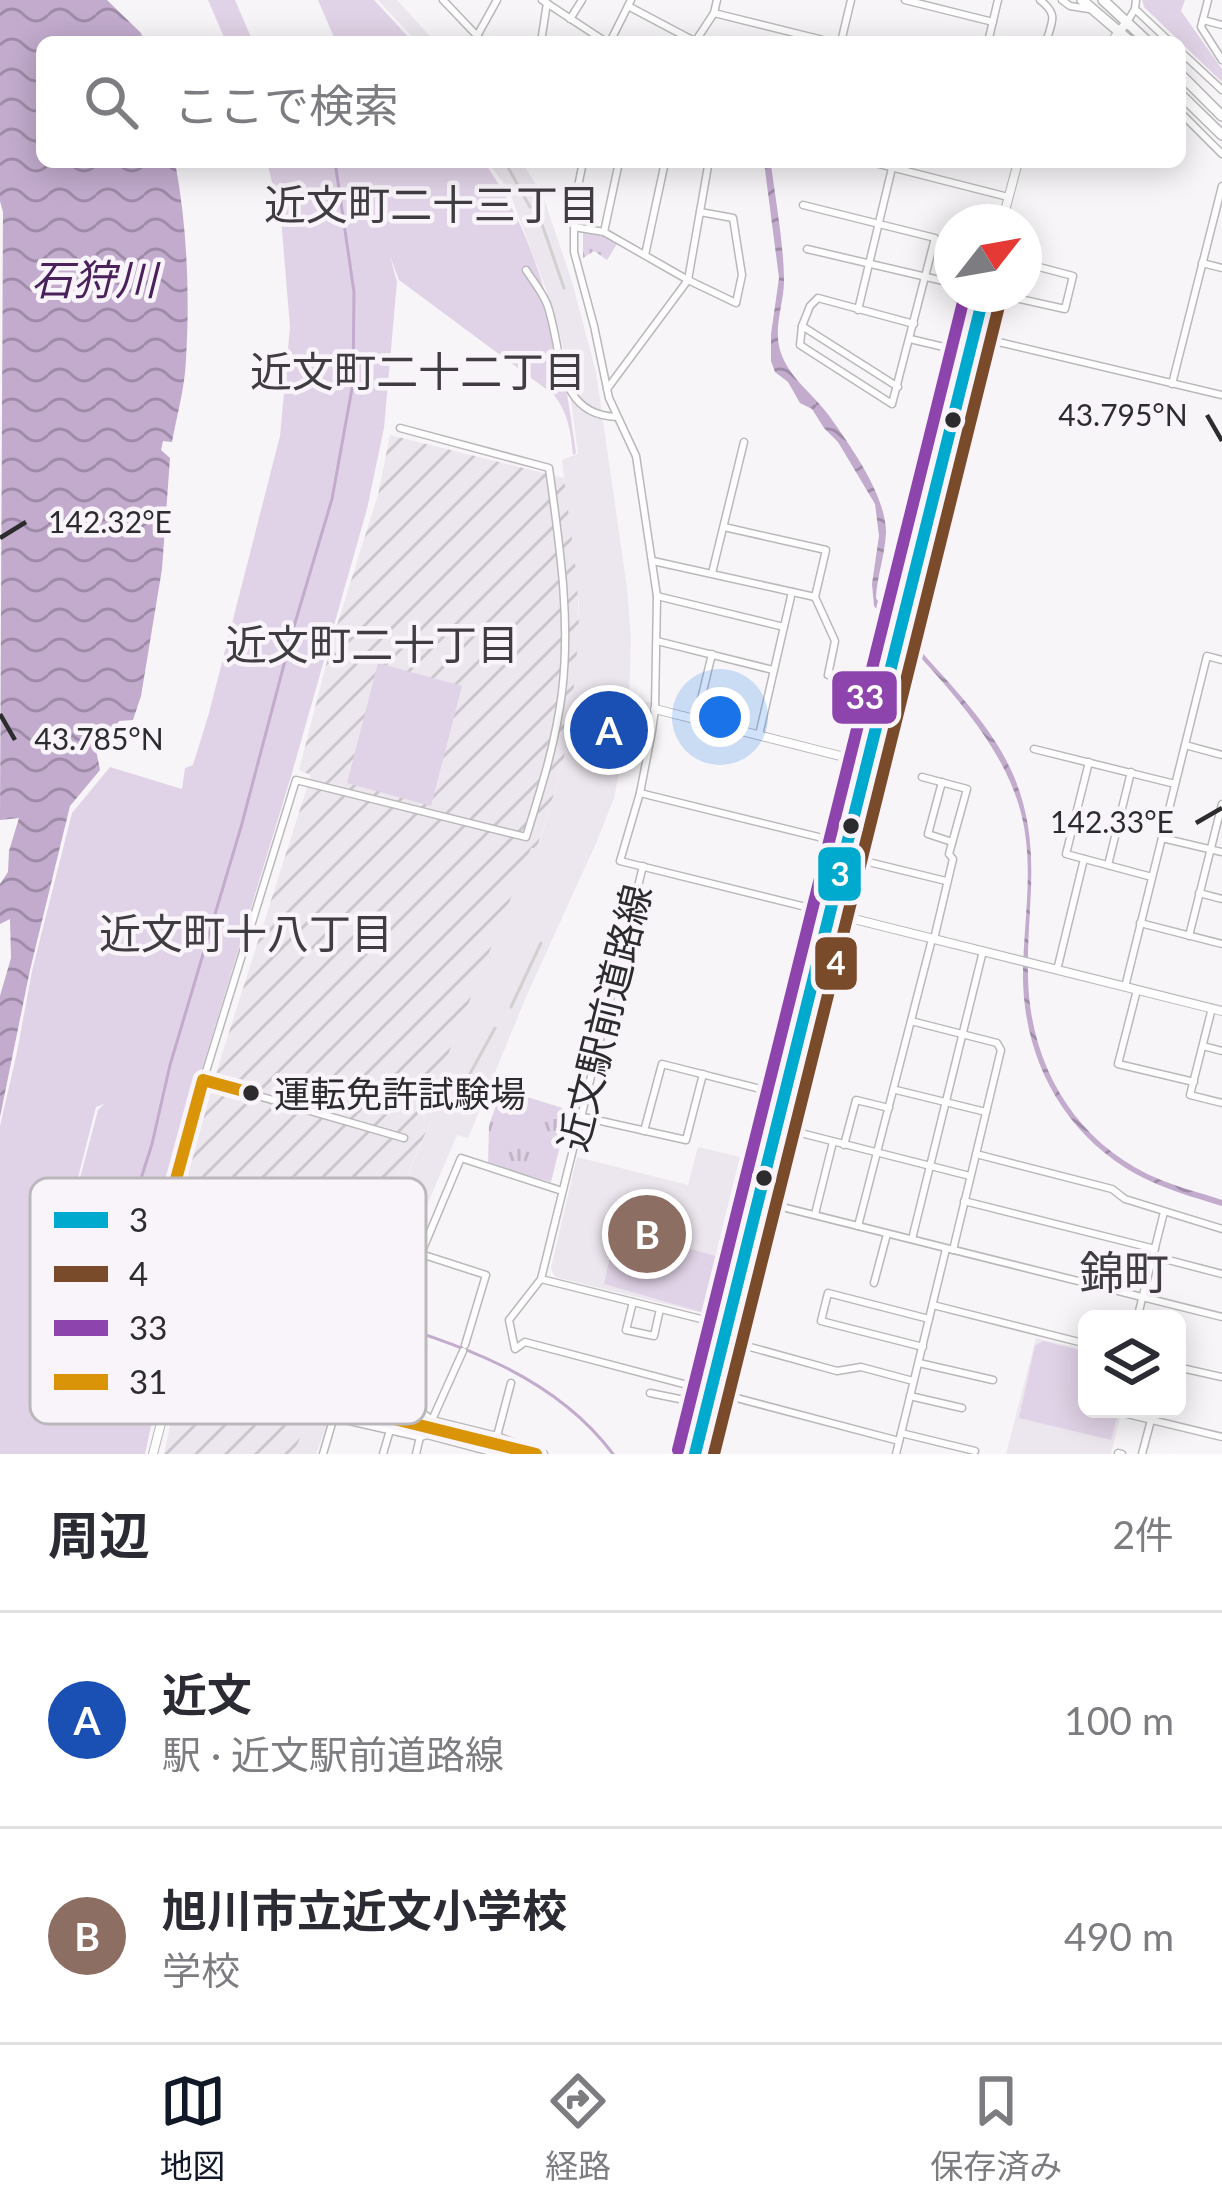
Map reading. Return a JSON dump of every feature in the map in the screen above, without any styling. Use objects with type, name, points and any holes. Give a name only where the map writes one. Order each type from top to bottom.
[{"type":"highway","points":[[1082,0],[1138,36]]},
{"type":"highway","points":[[1103,0],[1128,36]]},
{"type":"highway","points":[[1186,80],[1222,116]]},
{"type":"highway","points":[[1186,100],[1222,134]]},
{"type":"main road","points":[[1116,36],[1123,27]]},
{"type":"main road","points":[[1006,204],[1016,168]]},
{"type":"main road","points":[[695,1454],[979,312]]},
{"type":"main road","points":[[655,709],[868,764]]},
{"type":"main road","points":[[830,913],[1217,1010]]},
{"type":"main road","points":[[153,1454],[161,1424]]},
{"type":"main road","points":[[415,1424],[540,1454]]},
{"type":"street","points":[[442,0],[477,36]]},
{"type":"street","points":[[481,36],[497,0]]},
{"type":"street","points":[[570,19],[582,0]]},
{"type":"street","points":[[700,36],[717,0]]},
{"type":"street","points":[[842,36],[851,0]]},
{"type":"street","points":[[905,0],[993,22]]},
{"type":"street","points":[[990,36],[998,0]]},
{"type":"street","points":[[1040,0],[1053,15],[1048,36]]},
{"type":"street","points":[[1062,0],[1093,10]]},
{"type":"street","points":[[1208,0],[1201,27],[1222,60]]},
{"type":"street","points":[[542,36],[546,1],[598,36]]},
{"type":"street","points":[[611,36],[630,3],[686,36]]},
{"type":"street","points":[[1123,27],[1135,4],[1164,36]]},
{"type":"street","points":[[714,13],[807,36]]},
{"type":"street","points":[[1203,20],[1222,26]]},
{"type":"street","points":[[1186,56],[1222,89]]},
{"type":"street","points":[[1186,118],[1222,154]]},
{"type":"street","name":"近文駅前道路線","points":[[582,168],[574,206],[578,268],[607,389],[636,457],[657,596],[655,709],[640,793],[620,861],[643,866],[583,1118],[541,1279],[509,1320],[515,1349],[525,1342],[713,1391]]},
{"type":"street","points":[[604,232],[618,168]]},
{"type":"street","points":[[645,255],[664,168]]},
{"type":"street","points":[[607,389],[688,280],[707,168]]},
{"type":"street","points":[[858,310],[892,168]]},
{"type":"street","points":[[912,168],[1008,197]]},
{"type":"street","points":[[1172,384],[1222,186]]},
{"type":"street","points":[[803,205],[935,238],[926,277],[898,387],[892,404],[800,346],[802,326],[818,298],[914,324]]},
{"type":"street","points":[[574,227],[604,232],[736,303],[742,275],[733,218],[700,212]]},
{"type":"street","points":[[807,248],[934,279]]},
{"type":"street","points":[[1202,263],[1222,268]]},
{"type":"street","points":[[1042,268],[1073,276],[1066,310],[1042,304]]},
{"type":"street","points":[[526,271],[546,301],[574,400],[602,416],[617,417]]},
{"type":"street","points":[[802,326],[898,387]]},
{"type":"street","points":[[973,336],[1222,396]]},
{"type":"street","points":[[910,339],[969,353]]},
{"type":"street","points":[[176,1178],[296,780],[526,837],[545,777],[562,689],[565,633],[549,468],[400,428]]},
{"type":"street","points":[[712,573],[744,442]]},
{"type":"street","points":[[724,527],[826,550],[815,597],[835,641],[828,675],[885,690]]},
{"type":"street","points":[[652,561],[815,597]]},
{"type":"street","points":[[759,736],[792,592]]},
{"type":"street","points":[[657,596],[784,626]]},
{"type":"street","points":[[656,641],[773,670]]},
{"type":"street","points":[[696,720],[712,654]]},
{"type":"street","points":[[1125,987],[1207,656],[1222,660]]},
{"type":"street","points":[[1185,745],[1222,754]]},
{"type":"street","points":[[1034,749],[1175,784]]},
{"type":"street","points":[[1089,762],[1066,854],[1152,877]]},
{"type":"street","points":[[1108,865],[1131,772]]},
{"type":"street","points":[[858,1226],[967,789],[922,777]]},
{"type":"street","points":[[942,782],[928,834],[952,842]]},
{"type":"street","points":[[640,793],[847,844]]},
{"type":"street","points":[[1189,936],[1222,804]]},
{"type":"street","points":[[1162,838],[1222,852]]},
{"type":"street","points":[[844,856],[947,881]]},
{"type":"street","points":[[1057,970],[1084,859]]},
{"type":"street","points":[[643,866],[830,913]]},
{"type":"street","points":[[1199,893],[1222,899]]},
{"type":"street","points":[[1140,923],[1222,944]]},
{"type":"street","points":[[911,1239],[983,951]]},
{"type":"street","points":[[1137,990],[1118,1064],[1194,1082]]},
{"type":"street","points":[[1217,1010],[1190,1095],[1222,1103]]},
{"type":"street","points":[[896,1454],[1000,1050],[997,1043],[911,1021]]},
{"type":"street","points":[[1203,1046],[1222,1051]]},
{"type":"street","points":[[644,1131],[662,1064],[784,1095]]},
{"type":"street","points":[[583,1118],[686,1140],[703,1074]]},
{"type":"street","points":[[203,1080],[404,1138]]},
{"type":"street","points":[[894,1090],[986,1112]]},
{"type":"street","points":[[844,1144],[856,1100],[889,1108]]},
{"type":"street","points":[[777,1127],[970,1176]]},
{"type":"street","points":[[815,1216],[833,1142]]},
{"type":"street","points":[[976,1154],[1112,1189],[1125,1199],[1222,1229]]},
{"type":"street","points":[[426,1242],[461,1158],[562,1191]]},
{"type":"street","points":[[758,1201],[1222,1317]]},
{"type":"street","points":[[964,1202],[1222,1274]]},
{"type":"street","points":[[1139,1310],[1165,1210]]},
{"type":"street","points":[[874,1283],[886,1234]]},
{"type":"street","points":[[426,1256],[486,1276],[464,1348],[432,1420]]},
{"type":"street","points":[[541,1279],[729,1326]]},
{"type":"street","points":[[922,1347],[821,1321],[828,1293],[929,1319]]},
{"type":"street","points":[[633,1302],[626,1330],[654,1336],[660,1309]]},
{"type":"street","points":[[933,1305],[1078,1342]]},
{"type":"street","points":[[725,1340],[837,1371],[861,1367],[914,1381]]},
{"type":"street","points":[[919,1363],[993,1380]]},
{"type":"street","points":[[1186,1369],[1222,1377]]},
{"type":"street","points":[[497,1436],[511,1383]]},
{"type":"street","points":[[713,1391],[900,1437],[975,1450]]},
{"type":"street","points":[[650,1393],[710,1405]]},
{"type":"street","points":[[910,1396],[962,1408]]},
{"type":"street","points":[[426,1416],[540,1454]]},
{"type":"street","points":[[1143,1418],[1222,1437]]},
{"type":"street","points":[[1142,1454],[1151,1420]]},
{"type":"street","points":[[323,1454],[334,1424]]},
{"type":"street","points":[[362,1424],[499,1454]]},
{"type":"street","points":[[383,1454],[389,1430]]},
{"type":"street","points":[[416,1454],[420,1437]]},
{"type":"shaded area","points":[[378,0],[397,0],[430,36],[411,36]]},
{"type":"shaded area","points":[[492,168],[526,168],[543,196],[572,282],[596,372],[627,588],[629,699],[652,703],[647,740],[626,738],[614,798],[597,841],[468,1138],[457,1135],[426,1207],[426,1178],[407,1178],[431,1121],[423,1117],[531,847],[538,847],[570,729],[579,605],[562,460],[578,454],[565,354],[509,191]]},
{"type":"shaded area","points":[[390,435],[564,478],[579,629],[570,729],[561,771],[537,848],[531,848],[423,1117],[431,1120],[406,1178],[187,1178],[311,775],[299,770],[333,638],[378,495]]},
{"type":"shaded area","points":[[698,1147],[740,1157],[732,1195],[745,1199],[716,1312],[711,1315],[555,1277],[551,1268],[577,1157],[688,1185]]},
{"type":"shaded area","points":[[1036,1338],[1078,1348],[1078,1418],[1120,1418],[1111,1454],[1006,1454]]},
{"type":"shaded area","points":[[170,1424],[306,1424],[293,1454],[164,1454]]},
{"type":"shaded area","points":[[307,1424],[327,1424],[316,1454],[293,1454]]},
{"type":"green space","points":[[208,0],[235,0],[250,36],[223,36]]},
{"type":"green space","points":[[318,0],[374,0],[407,36],[333,36]]},
{"type":"green space","points":[[1142,0],[1185,0],[1181,11],[1222,69],[1222,82],[1186,47],[1186,36],[1174,36]]},
{"type":"green space","points":[[268,168],[488,168],[522,229],[548,302],[576,453],[573,455],[568,423],[554,395],[399,280],[390,256],[397,282],[384,428],[367,509],[169,1178],[80,1178],[98,1110],[104,1104],[96,1107],[78,1178],[30,1178],[30,1424],[152,1424],[145,1454],[0,1454],[0,1126],[72,813],[110,767],[182,789],[185,768],[193,765],[280,436],[290,327],[281,218]]},
{"type":"green space","points":[[583,232],[617,244],[607,260],[594,251],[583,258]]},
{"type":"green space","points":[[378,663],[462,686],[431,806],[347,783]]},
{"type":"green space","points":[[502,1089],[569,1110],[551,1182],[488,1163],[489,1125]]},
{"type":"green space","points":[[623,1230],[726,1259],[715,1305],[705,1313],[604,1284],[615,1233],[622,1235]]},
{"type":"green space","points":[[1043,1341],[1078,1350],[1078,1418],[1117,1418],[1111,1440],[1019,1418],[1035,1346]]},
{"type":"water","name":"石狩川","points":[[0,0],[107,0],[142,36],[36,36],[36,168],[176,168],[185,235],[185,369],[172,442],[163,441],[161,450],[170,458],[162,569],[141,696],[133,720],[119,721],[96,750],[100,770],[70,806],[0,1117],[0,996],[11,958],[10,919],[0,924],[0,884],[8,872],[19,818],[0,820]]},
{"type":"water","points":[[765,168],[771,168],[782,249],[780,350],[789,369],[848,442],[880,503],[886,533],[876,598],[982,723],[1006,759],[1024,805],[1031,854],[1031,1011],[1049,1072],[1064,1100],[1105,1147],[1161,1180],[1222,1200],[1222,1206],[1157,1184],[1111,1157],[1069,1116],[1040,1066],[1025,1008],[1028,874],[1021,813],[1011,784],[980,729],[874,606],[879,536],[875,504],[838,442],[812,409],[800,403],[771,361],[779,278]]},
{"type":"waterway","points":[[141,1178],[332,499],[353,383],[354,292],[336,168]]},
{"type":"waterway","points":[[426,1335],[533,1383],[589,1426],[613,1454]]},
{"type":"railway","points":[[508,168],[530,207]]},
{"type":"railway","points":[[533,198],[564,288]]},
{"type":"railway","points":[[511,1007],[541,943]]},
{"type":"railway","points":[[460,1092],[495,1028]]},
{"type":"transit line","name":"33","points":[[678,1450],[961,312]]},
{"type":"transit line","name":"3","points":[[695,1454],[980,312]]},
{"type":"transit line","name":"4","points":[[714,1454],[998,312]]},
{"type":"transit line","name":"31","points":[[176,1178],[203,1080],[251,1093]]},
{"type":"transit line","name":"31","points":[[415,1424],[536,1454]]},
{"type":"place","name":"近文","points":[[609,730]]},
{"type":"place","name":"運転免許試験場","points":[[251,1093]]},
{"type":"place","name":"旭川市立近文小学校","points":[[647,1234]]},
{"type":"district","name":"近文町二十三丁目","points":[[432,205]]},
{"type":"district","name":"近文町二十二丁目","points":[[418,372]]},
{"type":"district","name":"近文町二十丁目","points":[[372,645]]},
{"type":"district","name":"近文町十八丁目","points":[[246,934]]},
{"type":"district","name":"錦町","points":[[1124,1273]]}]
